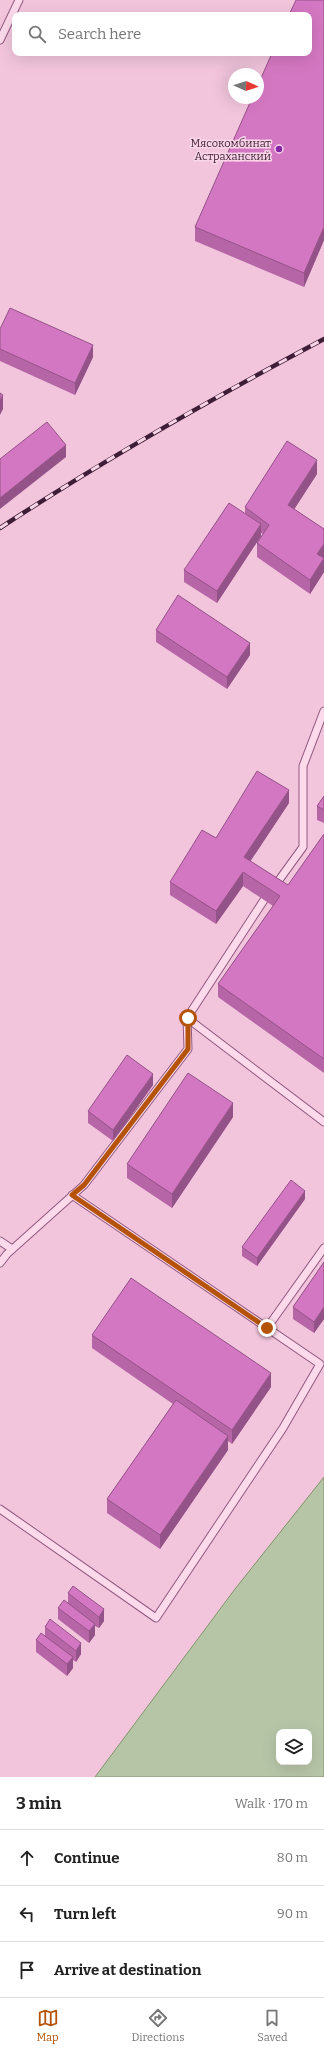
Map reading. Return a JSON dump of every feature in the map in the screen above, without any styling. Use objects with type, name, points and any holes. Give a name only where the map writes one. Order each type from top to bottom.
[{"type":"lane","points":[[13,12],[19,0]]},
{"type":"lane","points":[[0,40],[12,15]]},
{"type":"lane","points":[[272,889],[303,847],[303,766],[324,710]]},
{"type":"lane","points":[[0,1263],[12,1249],[84,1185],[188,1049],[188,1018],[264,900]]},
{"type":"lane","points":[[188,1018],[324,1122]]},
{"type":"lane","points":[[0,1509],[156,1618],[283,1428],[320,1364],[72,1195]]},
{"type":"lane","points":[[0,1241],[12,1249]]},
{"type":"lane","points":[[267,1328],[324,1248]]},
{"type":"shaded area","points":[[324,1477],[324,1777],[95,1777],[235,1589]]},
{"type":"building","name":"Мясокомбинат Астраханский","points":[[296,0],[324,0],[324,227],[304,273],[195,227],[249,104],[264,104],[264,71],[271,56],[312,56],[312,12],[290,12]]},
{"type":"building","points":[[10,308],[93,345],[75,383],[0,349],[0,329]]},
{"type":"building","points":[[0,393],[3,395],[0,401]]},
{"type":"building","points":[[47,422],[66,445],[0,498],[0,459]]},
{"type":"building","points":[[287,441],[317,460],[288,505],[324,529],[324,544],[317,554],[324,558],[310,580],[257,543],[269,525],[245,507]]},
{"type":"building","points":[[229,503],[261,524],[217,591],[184,570]]},
{"type":"building","points":[[178,595],[250,643],[227,677],[156,630]]},
{"type":"building","points":[[257,771],[289,790],[244,857],[288,885],[324,834],[324,1059],[218,984],[280,896],[243,872],[216,911],[170,882],[202,830],[216,838]]},
{"type":"building","points":[[324,796],[324,810],[317,806]]},
{"type":"building","points":[[127,1055],[153,1074],[113,1130],[88,1111]]},
{"type":"building","points":[[188,1073],[233,1103],[172,1194],[127,1164]]},
{"type":"building","points":[[291,1180],[305,1191],[257,1258],[242,1247]]},
{"type":"building","points":[[324,1262],[324,1307],[314,1322],[293,1307]]},
{"type":"building","points":[[131,1278],[271,1373],[232,1430],[92,1335]]},
{"type":"building","points":[[176,1400],[228,1436],[160,1535],[107,1499]]},
{"type":"building","points":[[73,1586],[104,1609],[99,1617],[68,1593]]},
{"type":"building","points":[[64,1600],[95,1624],[89,1631],[58,1608]]},
{"type":"building","points":[[50,1619],[81,1643],[76,1651],[45,1627]]},
{"type":"building","points":[[41,1633],[73,1657],[67,1664],[36,1640]]},
{"type":"railway","points":[[0,528],[119,453],[324,339]]},
{"type":"place","name":"Мясокомбинат Астраханский","points":[[279,149]]},
{"type":"route","points":[[188,1018],[188,1049],[84,1185],[72,1195],[267,1328]]}]
